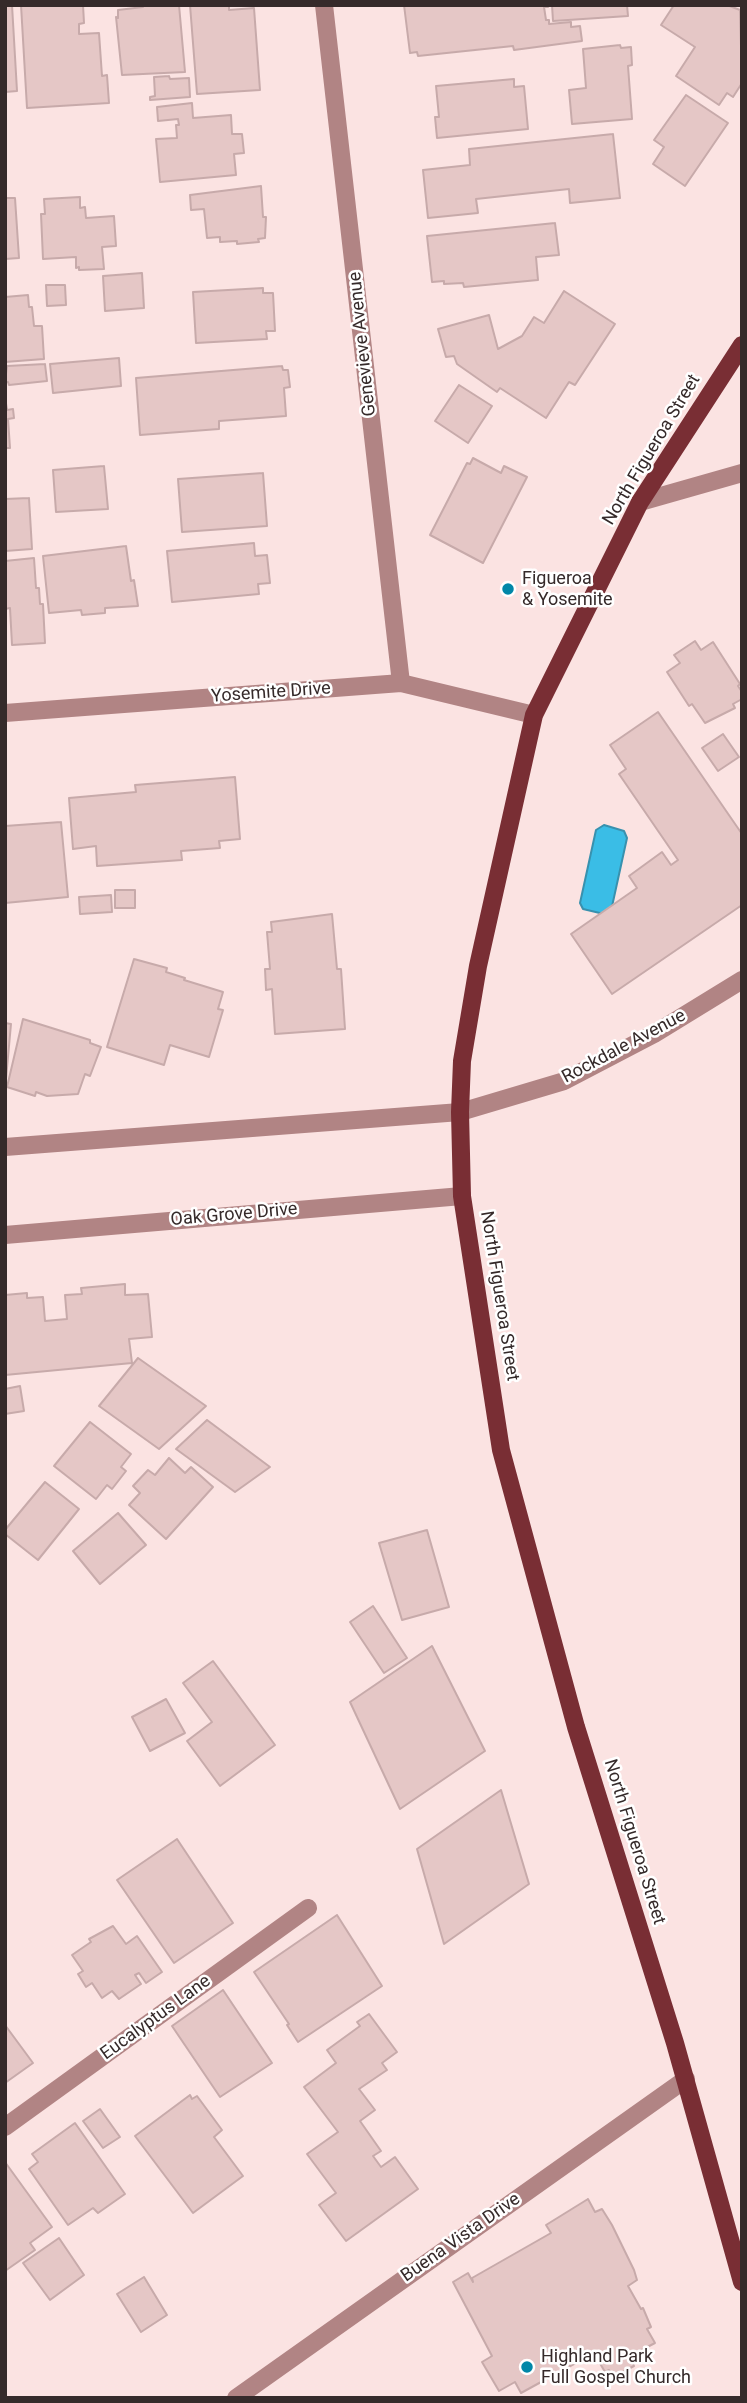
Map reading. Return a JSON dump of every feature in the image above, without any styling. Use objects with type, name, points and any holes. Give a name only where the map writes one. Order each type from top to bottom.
[{"type":"main road","name":"North Figueroa Street","points":[[742,345],[640,502],[534,715],[478,966],[461,1061],[460,1112],[462,1196],[501,1450],[576,1727],[686,2078],[738,2258],[742,2282]]},
{"type":"street","name":"Genevieve Avenue","points":[[324,5],[401,683]]},
{"type":"street","points":[[640,502],[742,473]]},
{"type":"street","name":"Yosemite Drive","points":[[5,713],[401,683],[534,715]]},
{"type":"street","name":"Rockdale Avenue","points":[[460,1112],[564,1082],[654,1034],[742,980]]},
{"type":"street","points":[[5,1147],[460,1112]]},
{"type":"street","name":"Oak Grove Drive","points":[[5,1235],[462,1196]]},
{"type":"street","name":"Eucalyptus Lane","points":[[5,2127],[308,1908]]},
{"type":"street","name":"Buena Vista Drive","points":[[236,2398],[686,2078]]},
{"type":"water","points":[[604,825],[624,831],[627,838],[611,911],[604,914],[583,909],[580,903],[596,830]]},
{"type":"building","points":[[5,5],[12,5],[17,91],[5,92]]},
{"type":"building","points":[[21,5],[83,5],[84,23],[79,24],[79,34],[99,33],[102,76],[107,75],[109,103],[27,108]]},
{"type":"building","points":[[142,5],[179,5],[185,72],[122,75],[116,17],[118,18],[118,10],[143,7]]},
{"type":"building","points":[[190,5],[229,5],[229,10],[254,8],[260,90],[197,94]]},
{"type":"building","points":[[404,5],[547,5],[548,7],[544,7],[549,24],[571,22],[571,27],[580,26],[582,41],[514,50],[513,46],[418,56],[417,52],[410,53]]},
{"type":"building","points":[[552,5],[627,5],[628,16],[553,21]]},
{"type":"building","points":[[674,5],[727,5],[740,10],[742,83],[733,97],[727,93],[719,105],[676,76],[695,47],[661,25]]},
{"type":"building","points":[[620,45],[621,48],[631,47],[632,65],[628,66],[632,119],[572,124],[569,90],[586,88],[583,49]]},
{"type":"building","points":[[169,76],[170,79],[189,78],[190,97],[150,100],[150,97],[155,96],[154,77]]},
{"type":"building","points":[[514,79],[514,87],[524,86],[528,129],[437,138],[435,117],[439,117],[436,86]]},
{"type":"building","points":[[686,95],[728,123],[685,186],[653,164],[664,147],[654,140]]},
{"type":"building","points":[[192,103],[193,118],[231,115],[232,134],[242,134],[244,153],[234,154],[236,175],[160,182],[156,139],[177,138],[176,125],[179,125],[178,119],[158,121],[157,107]]},
{"type":"building","points":[[613,134],[620,198],[570,203],[569,189],[476,199],[478,213],[428,218],[423,170],[470,165],[469,149]]},
{"type":"building","points":[[261,186],[263,217],[266,217],[265,238],[258,239],[259,242],[237,244],[237,241],[220,242],[220,237],[207,238],[204,209],[191,210],[190,195]]},
{"type":"building","points":[[80,197],[80,208],[85,207],[86,218],[114,216],[116,246],[102,247],[104,269],[79,270],[79,267],[76,268],[76,257],[43,259],[41,214],[45,214],[44,199]]},
{"type":"building","points":[[5,198],[15,198],[19,258],[5,259]]},
{"type":"building","points":[[555,223],[559,255],[536,257],[538,280],[464,287],[463,283],[432,282],[427,236]]},
{"type":"building","points":[[142,273],[144,308],[105,311],[103,276]]},
{"type":"building","points":[[46,285],[65,285],[66,305],[47,306]]},
{"type":"building","points":[[263,288],[263,293],[273,293],[275,331],[266,331],[267,339],[196,343],[193,292]]},
{"type":"building","points":[[564,291],[615,324],[575,385],[569,382],[546,418],[500,388],[497,392],[457,364],[454,356],[446,357],[438,329],[489,315],[498,349],[522,336],[534,317],[544,323]]},
{"type":"building","points":[[28,295],[34,326],[42,326],[44,359],[5,362],[5,297]]},
{"type":"building","points":[[119,358],[121,386],[53,393],[50,364]]},
{"type":"building","points":[[45,364],[47,381],[9,385],[5,382],[7,366]]},
{"type":"building","points":[[282,366],[283,370],[288,370],[290,387],[284,388],[286,416],[219,421],[219,429],[140,435],[136,378]]},
{"type":"building","points":[[459,385],[492,406],[468,443],[435,421]]},
{"type":"building","points":[[5,397],[7,410],[13,409],[14,418],[8,419],[10,448],[5,448]]},
{"type":"building","points":[[473,458],[501,473],[504,466],[527,477],[483,563],[430,535],[467,463],[470,464]]},
{"type":"building","points":[[104,466],[108,509],[56,512],[53,470]]},
{"type":"building","points":[[263,473],[267,526],[182,532],[178,479]]},
{"type":"building","points":[[29,498],[32,549],[5,551],[5,499]]},
{"type":"building","points":[[254,543],[255,556],[267,555],[270,583],[258,584],[259,594],[172,602],[167,551]]},
{"type":"building","points":[[126,546],[138,606],[105,608],[105,613],[82,615],[81,610],[49,613],[43,556]]},
{"type":"building","points":[[34,558],[36,588],[39,588],[40,604],[43,604],[45,643],[12,645],[10,608],[5,609],[5,561]]},
{"type":"building","points":[[695,641],[701,650],[713,642],[740,684],[738,686],[742,692],[742,699],[733,704],[735,708],[705,723],[692,704],[689,706],[667,672],[680,663],[674,655]]},
{"type":"building","points":[[658,712],[742,834],[742,905],[612,994],[571,934],[637,888],[629,876],[662,852],[671,865],[678,860],[619,774],[626,769],[610,745]]},
{"type":"building","points":[[723,734],[739,757],[718,771],[702,748]]},
{"type":"building","points":[[235,777],[240,839],[219,841],[220,848],[181,851],[182,860],[97,866],[96,846],[73,849],[69,798],[136,792],[135,785]]},
{"type":"building","points":[[61,822],[68,897],[5,903],[5,826]]},
{"type":"building","points":[[115,890],[135,890],[135,908],[115,908]]},
{"type":"building","points":[[111,895],[112,912],[80,914],[79,897]]},
{"type":"building","points":[[332,914],[337,969],[341,969],[345,1029],[275,1034],[272,989],[266,990],[265,969],[270,969],[267,932],[272,932],[271,922]]},
{"type":"building","points":[[134,959],[167,968],[166,972],[185,978],[184,980],[223,992],[218,1009],[223,1010],[209,1057],[170,1045],[164,1065],[107,1047]]},
{"type":"building","points":[[23,1019],[90,1040],[90,1043],[101,1047],[90,1076],[85,1074],[78,1094],[47,1096],[36,1092],[35,1096],[7,1087]]},
{"type":"building","points":[[5,1023],[11,1024],[5,1090]]},
{"type":"building","points":[[125,1284],[125,1295],[148,1294],[152,1337],[129,1339],[132,1363],[5,1375],[5,1295],[27,1293],[27,1298],[43,1297],[45,1321],[67,1319],[65,1295],[82,1294],[81,1288]]},
{"type":"building","points":[[138,1358],[206,1406],[159,1449],[99,1406]]},
{"type":"building","points":[[20,1386],[24,1411],[5,1414],[5,1389]]},
{"type":"building","points":[[207,1420],[270,1467],[235,1492],[176,1449]]},
{"type":"building","points":[[90,1422],[131,1454],[121,1467],[126,1471],[112,1489],[107,1485],[96,1499],[54,1466]]},
{"type":"building","points":[[169,1458],[185,1473],[191,1467],[213,1487],[166,1539],[129,1505],[140,1493],[133,1486],[148,1470],[155,1475]]},
{"type":"building","points":[[45,1482],[79,1509],[38,1560],[5,1534],[5,1530]]},
{"type":"building","points":[[118,1513],[146,1545],[100,1584],[73,1551]]},
{"type":"building","points":[[427,1530],[449,1607],[402,1620],[379,1543]]},
{"type":"building","points":[[373,1606],[407,1658],[384,1673],[350,1622]]},
{"type":"building","points":[[432,1646],[485,1751],[400,1809],[350,1702]]},
{"type":"building","points":[[213,1661],[275,1745],[220,1786],[187,1741],[212,1722],[183,1683]]},
{"type":"building","points":[[166,1699],[185,1733],[150,1751],[132,1717]]},
{"type":"building","points":[[501,1790],[529,1884],[444,1944],[417,1849]]},
{"type":"building","points":[[177,1839],[233,1923],[174,1963],[117,1880]]},
{"type":"building","points":[[337,1915],[382,1986],[298,2042],[254,1972]]},
{"type":"building","points":[[113,1926],[126,1944],[137,1936],[162,1972],[146,1983],[139,1973],[135,1975],[141,1984],[119,1999],[112,1991],[102,1998],[92,1983],[86,1987],[78,1974],[83,1971],[72,1955],[91,1942],[89,1939]]},
{"type":"building","points":[[223,1990],[272,2063],[220,2097],[172,2026]]},
{"type":"building","points":[[369,2014],[397,2052],[382,2063],[387,2070],[359,2089],[375,2110],[360,2121],[381,2151],[373,2156],[381,2167],[395,2157],[418,2189],[346,2241],[319,2205],[336,2193],[307,2154],[338,2132],[304,2087],[336,2063],[327,2050],[360,2026],[357,2022]]},
{"type":"building","points":[[5,2025],[33,2063],[5,2083]]},
{"type":"building","points":[[190,2095],[192,2099],[197,2096],[222,2130],[214,2137],[243,2176],[193,2213],[135,2136]]},
{"type":"building","points":[[100,2109],[120,2137],[103,2148],[83,2121]]},
{"type":"building","points":[[75,2123],[125,2194],[98,2213],[93,2208],[68,2225],[29,2169],[38,2162],[32,2154]]},
{"type":"building","points":[[5,2162],[52,2227],[30,2243],[35,2250],[5,2271]]},
{"type":"building","points":[[588,2199],[595,2212],[602,2209],[634,2270],[637,2280],[628,2286],[641,2309],[643,2308],[651,2327],[647,2329],[655,2343],[630,2356],[634,2366],[613,2377],[609,2370],[605,2372],[594,2353],[521,2393],[515,2382],[499,2391],[482,2362],[492,2356],[453,2282],[468,2273],[473,2282],[472,2278],[551,2233],[546,2225]]},
{"type":"building","points":[[59,2238],[84,2275],[50,2300],[23,2263]]},
{"type":"building","points":[[144,2277],[167,2315],[141,2332],[117,2294]]},
{"type":"place","name":"Figueroa & Yosemite","points":[[508,589]]},
{"type":"place","name":"Highland Park Full Gospel Church","points":[[527,2367]]}]
